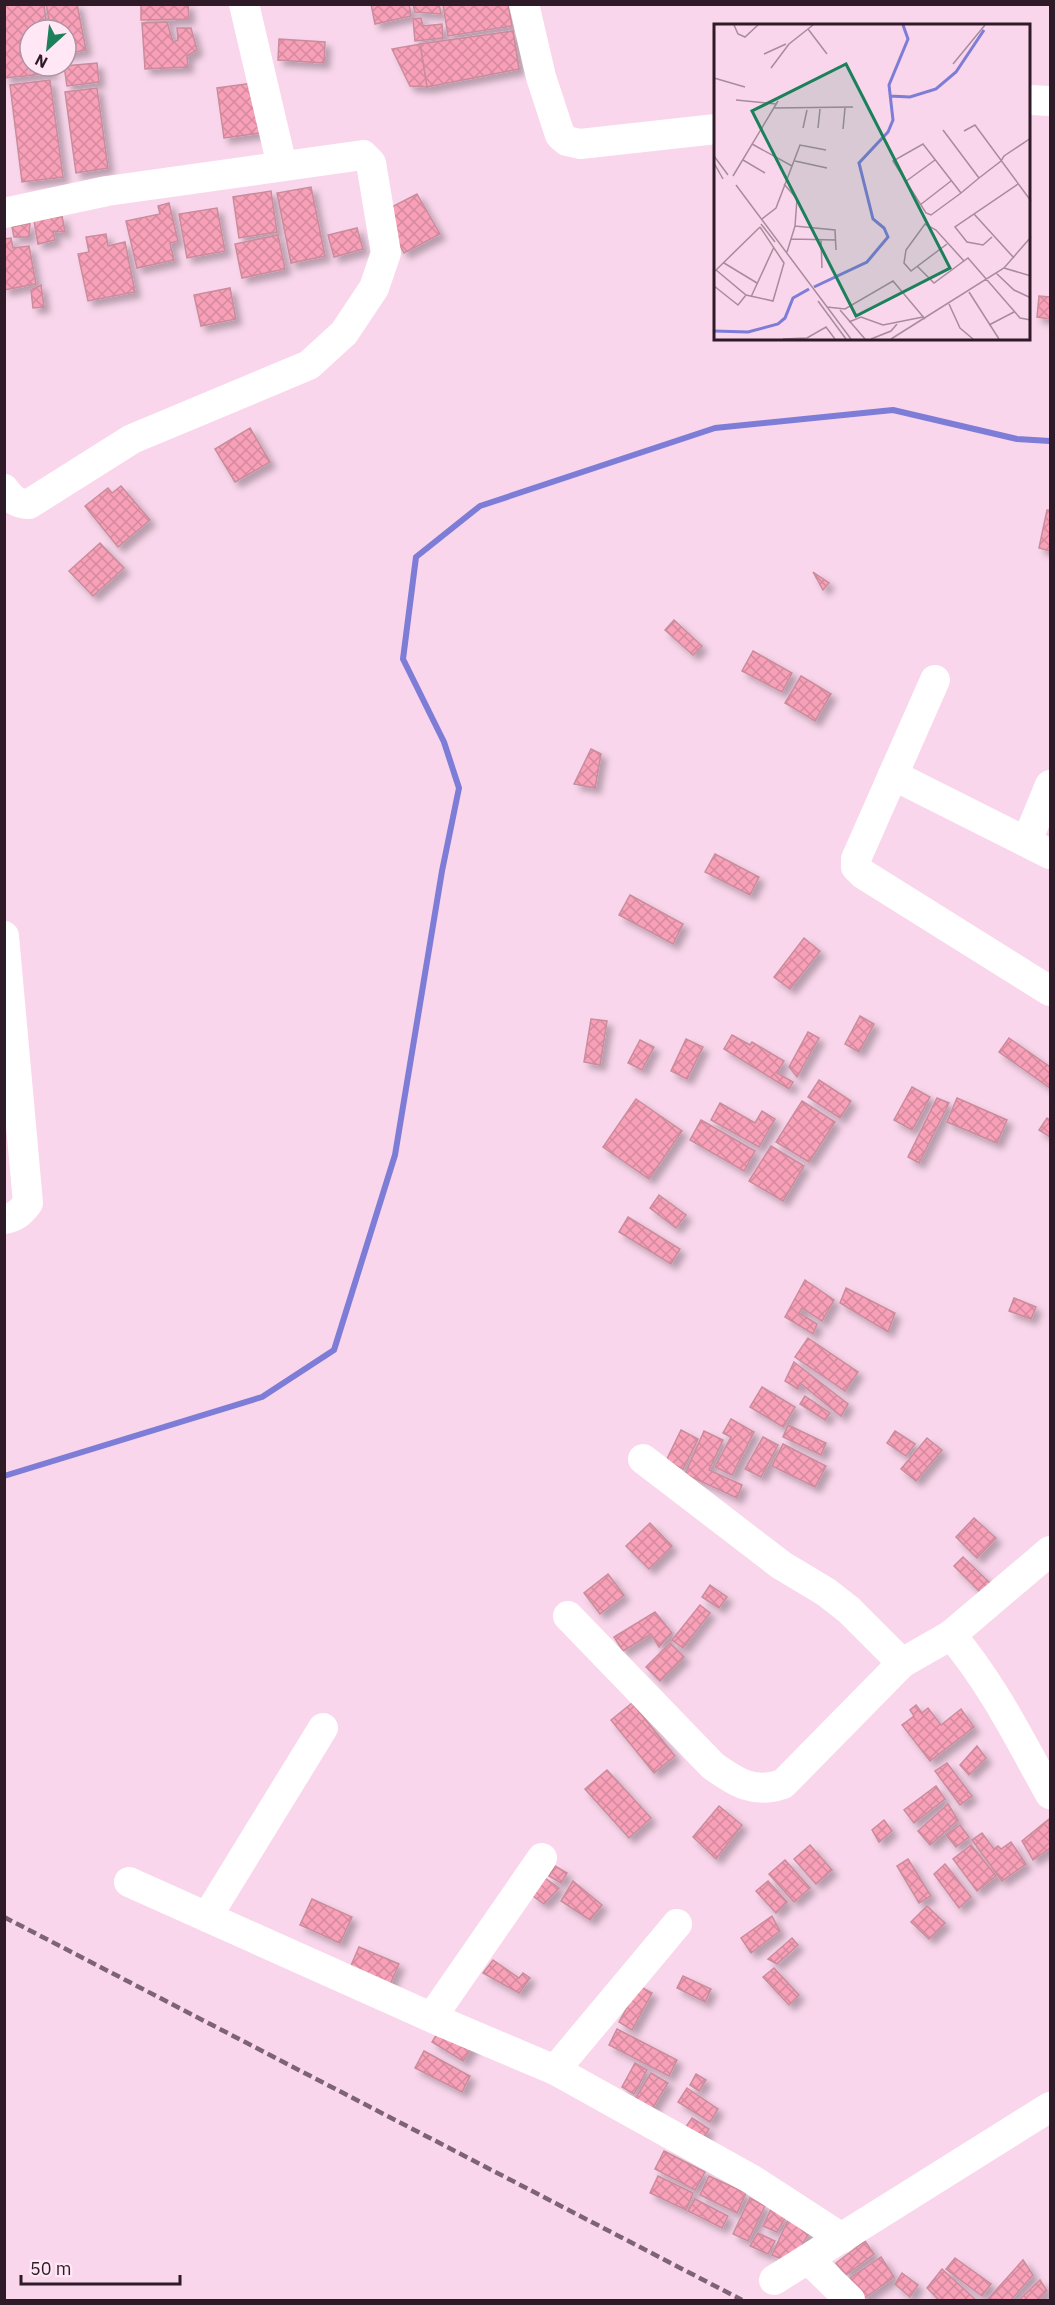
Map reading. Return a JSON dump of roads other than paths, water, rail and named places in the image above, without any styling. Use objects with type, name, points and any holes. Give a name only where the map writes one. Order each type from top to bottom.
[{"type":"street","points":[[244,4],[282,166]]},
{"type":"street","points":[[525,4],[541,77],[560,135],[567,141],[580,144],[714,129]]},
{"type":"street","points":[[1031,100],[1050,101]]},
{"type":"street","points":[[4,213],[107,191],[363,155],[371,163],[386,253],[374,288],[344,333],[309,365],[132,439],[29,504],[21,504],[13,500],[4,489]]},
{"type":"street","points":[[935,680],[856,859],[856,867],[863,874],[1050,991]]},
{"type":"street","points":[[893,775],[1039,847],[1050,784]]},
{"type":"street","points":[[4,936],[28,1203],[21,1212],[12,1218],[4,1219]]},
{"type":"street","points":[[643,1459],[781,1565],[834,1598],[902,1663]]},
{"type":"street","points":[[568,1616],[714,1766],[735,1781],[754,1788],[768,1789],[783,1784],[902,1663],[951,1635],[1050,1551]]},
{"type":"street","points":[[951,1635],[968,1655],[998,1702],[1050,1794]]},
{"type":"street","points":[[207,1917],[323,1728]]},
{"type":"street","points":[[432,2017],[542,1858]]},
{"type":"street","points":[[129,1882],[555,2070],[751,2179],[842,2238]]},
{"type":"street","points":[[555,2070],[677,1924]]},
{"type":"street","points":[[774,2280],[1050,2107]]},
{"type":"street","points":[[808,2259],[850,2301]]},
{"type":"waterway","points":[[4,1476],[262,1397],[334,1350],[395,1155],[442,871],[459,788],[444,742],[403,659],[416,557],[480,506],[715,428],[893,410],[1017,439],[1050,441]]},
{"type":"railway","points":[[4,1917],[742,2300]]}]
